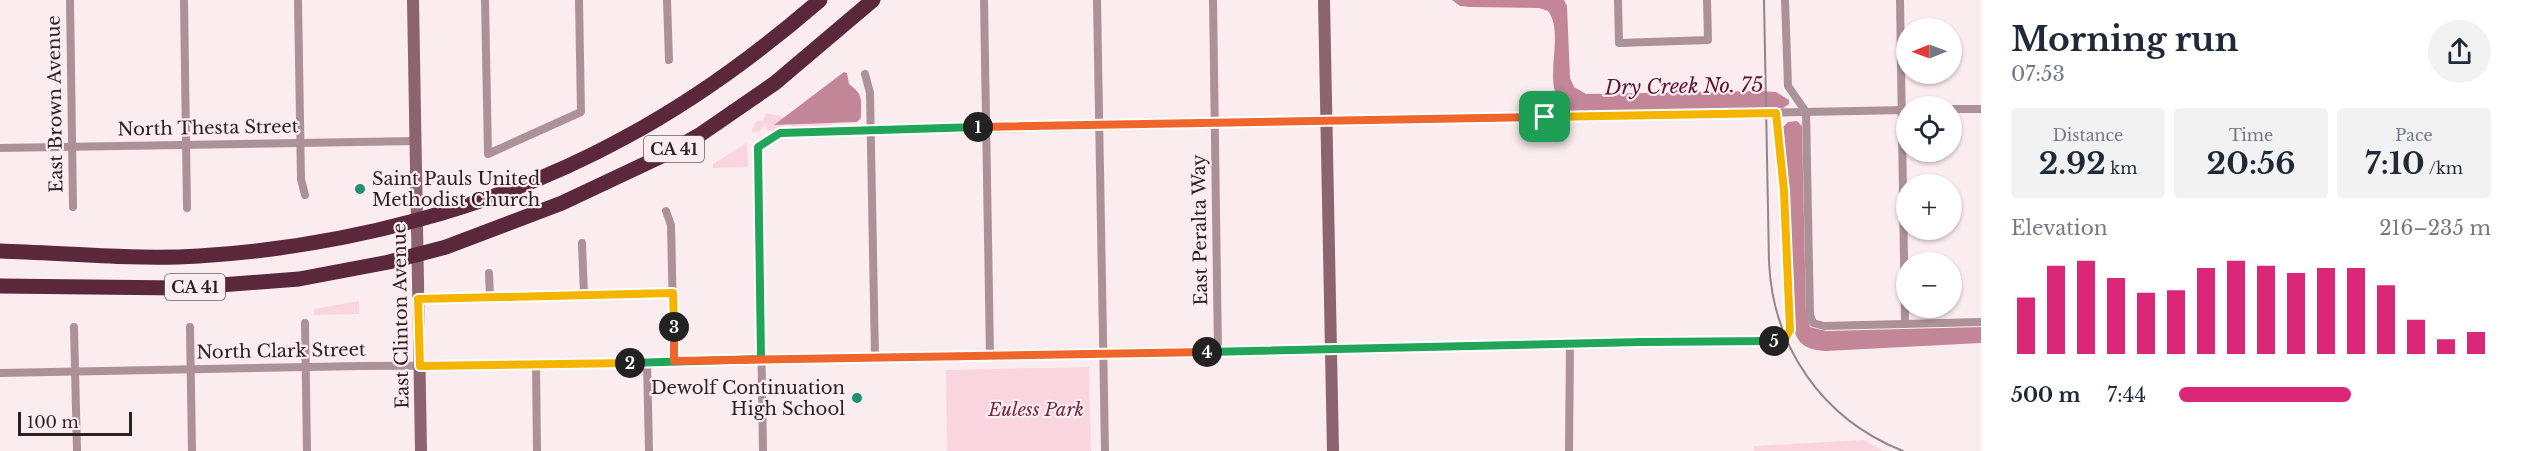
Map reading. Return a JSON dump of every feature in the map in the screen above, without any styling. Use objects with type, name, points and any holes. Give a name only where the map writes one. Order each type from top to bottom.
[{"type":"highway","name":"CA 41","points":[[0,249],[148,258],[200,256],[320,243],[391,227],[475,202],[574,163],[674,109],[764,47],[820,0]]},
{"type":"highway","name":"CA 41","points":[[0,286],[181,288],[299,279],[389,262],[446,247],[562,203],[666,154],[701,134],[775,82],[873,0]]},
{"type":"main road","name":"East Clinton Avenue","points":[[414,0],[421,451]]},
{"type":"main road","points":[[1324,0],[1333,451]]},
{"type":"street","name":"East Brown Avenue","points":[[70,0],[73,207]]},
{"type":"street","points":[[184,0],[188,208]]},
{"type":"street","points":[[298,0],[301,178],[305,195]]},
{"type":"street","points":[[485,0],[488,153],[581,112],[579,0]]},
{"type":"street","points":[[667,0],[669,60]]},
{"type":"street","points":[[984,0],[990,355]]},
{"type":"street","points":[[1097,0],[1105,451]]},
{"type":"street","name":"East Peralta Way","points":[[1213,0],[1218,352]]},
{"type":"street","points":[[1618,0],[1619,43],[1708,40],[1707,0]]},
{"type":"street","points":[[1785,0],[1787,80],[1791,92],[1806,112],[1810,315],[1813,323],[1824,326],[1981,322]]},
{"type":"street","points":[[1900,0],[1903,96]]},
{"type":"street","points":[[865,74],[870,93],[875,357]]},
{"type":"street","points":[[1962,109],[1981,109]]},
{"type":"street","points":[[763,451],[758,147],[780,133],[871,129],[1896,110]]},
{"type":"street","name":"North Clark Street","points":[[0,373],[1773,342],[1785,339],[1790,330],[1780,113]]},
{"type":"street","name":"North Thesta Street","points":[[0,148],[416,141]]},
{"type":"street","points":[[1904,162],[1905,324]]},
{"type":"street","points":[[666,212],[671,225],[674,361]]},
{"type":"street","points":[[582,243],[584,294]]},
{"type":"street","points":[[489,273],[490,297]]},
{"type":"street","points":[[418,299],[673,293]]},
{"type":"street","points":[[305,323],[307,451]]},
{"type":"street","points":[[74,327],[76,451]]},
{"type":"street","points":[[190,327],[192,451]]},
{"type":"street","points":[[1569,451],[1570,345]]},
{"type":"street","points":[[647,362],[649,451]]},
{"type":"street","points":[[536,365],[537,451]]},
{"type":"green space","points":[[766,113],[784,117],[787,120],[835,122],[829,127],[811,128],[809,125],[793,128],[788,123],[773,132],[766,129],[766,123],[760,131],[752,133],[757,121],[763,121]]},
{"type":"green space","points":[[747,143],[748,167],[713,168],[713,164]]},
{"type":"green space","points":[[359,301],[359,314],[314,315],[314,309]]},
{"type":"green space","name":"Euless Park","points":[[1089,367],[1091,451],[947,451],[946,370]]},
{"type":"green space","points":[[1864,440],[1883,451],[1754,451],[1754,446]]},
{"type":"shaded area","points":[[1452,0],[1564,0],[1567,6],[1570,78],[1574,87],[1586,94],[1760,91],[1776,92],[1789,100],[1789,104],[1783,108],[1573,112],[1562,104],[1555,93],[1553,80],[1555,36],[1553,22],[1548,11],[1539,8],[1460,6]]},
{"type":"shaded area","points":[[844,72],[847,73],[849,84],[861,98],[861,118],[857,122],[774,125]]},
{"type":"shaded area","points":[[1797,121],[1802,126],[1806,313],[1810,327],[1826,331],[1981,327],[1981,343],[1826,351],[1812,349],[1802,344],[1796,335],[1793,322],[1788,188],[1783,127],[1788,122]]},
{"type":"railway","points":[[1764,0],[1769,262],[1780,323],[1792,351],[1807,376],[1826,400],[1848,420],[1874,437],[1903,451]]},
{"type":"place","name":"Saint Pauls United Methodist Church","points":[[360,189]]},
{"type":"place","name":"Dewolf Continuation High School","points":[[857,398]]},
{"type":"route","points":[[1545,117],[871,129],[780,133],[758,147],[761,359],[674,361],[536,365],[420,366],[418,299],[584,294],[673,293],[674,361],[1641,342],[1773,342],[1788,337],[1790,320],[1784,191],[1776,113],[1545,117]]},
{"type":"water label","name":"Dry Creek No. 75","points":[[1684,86]]}]
